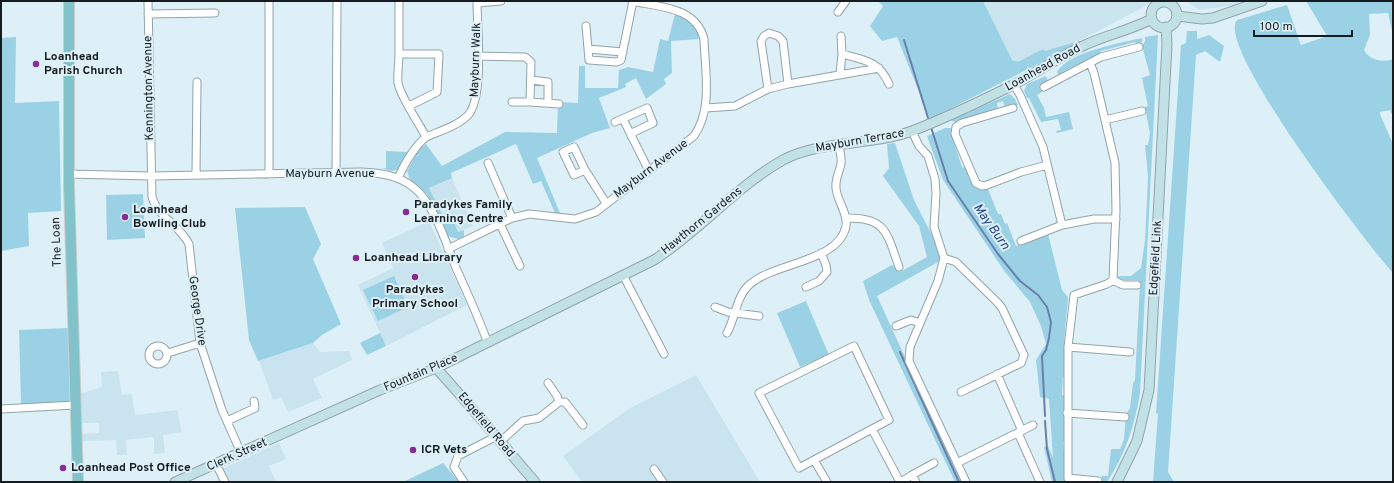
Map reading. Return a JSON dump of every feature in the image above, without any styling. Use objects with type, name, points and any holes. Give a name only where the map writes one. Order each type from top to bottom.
[{"type":"main road","name":"The Loan","points":[[69,1],[69,174],[78,482]]},
{"type":"main road","points":[[1177,16],[1202,19],[1213,18],[1262,1]]},
{"type":"main road","points":[[1160,2],[1172,5],[1177,16],[1174,23],[1166,27],[1158,26],[1152,19],[1153,9],[1160,2]]},
{"type":"main road","name":"Loanhead Road","points":[[924,126],[1014,85],[1085,45],[1152,19]]},
{"type":"main road","name":"Edgefield Link","points":[[1117,482],[1137,441],[1149,390],[1167,44],[1166,27]]},
{"type":"main road","name":"Mayburn Terrace","points":[[796,154],[816,149],[888,138],[924,126]]},
{"type":"main road","name":"Hawthorn Gardens","points":[[541,316],[654,260],[672,248],[724,202],[761,174],[796,154]]},
{"type":"main road","name":"Fountain Place","points":[[298,427],[380,390],[436,368],[487,341],[541,316]]},
{"type":"main road","name":"Edgefield Road","points":[[436,368],[462,396],[497,440],[535,482]]},
{"type":"main road","name":"Clerk Street","points":[[175,482],[298,427]]},
{"type":"street","name":"Kennington Avenue","points":[[148,1],[151,176]]},
{"type":"street","points":[[269,1],[269,174]]},
{"type":"street","points":[[336,173],[337,1]]},
{"type":"street","points":[[399,1],[398,83],[404,100],[409,106],[426,137]]},
{"type":"street","points":[[477,2],[501,1]]},
{"type":"street","name":"Mayburn Avenue","points":[[448,249],[512,218],[529,214],[575,219],[596,212],[694,136],[700,127],[706,108],[704,40],[701,31],[696,22],[689,16],[680,12],[633,1]]},
{"type":"street","points":[[586,26],[589,60],[617,62],[621,60],[633,1]]},
{"type":"street","points":[[838,12],[846,1]]},
{"type":"street","name":"Mayburn Walk","points":[[398,178],[416,146],[426,137],[463,120],[469,114],[477,97],[477,2]]},
{"type":"street","points":[[148,14],[214,13]]},
{"type":"street","points":[[768,89],[761,41],[764,36],[769,33],[778,36],[783,41],[788,84]]},
{"type":"street","points":[[840,74],[842,36]]},
{"type":"street","points":[[1044,87],[1101,57],[1139,47]]},
{"type":"street","points":[[588,49],[623,52]]},
{"type":"street","points":[[399,54],[439,54],[437,92],[409,106]]},
{"type":"street","points":[[842,54],[874,63],[885,75],[889,84]]},
{"type":"street","points":[[477,56],[525,57],[531,62],[530,102]]},
{"type":"street","points":[[1090,63],[1115,163],[1116,219],[1113,280]]},
{"type":"street","points":[[706,108],[735,106],[768,89],[788,84],[879,68]]},
{"type":"street","points":[[531,80],[548,82],[548,103]]},
{"type":"street","points":[[196,174],[197,82]]},
{"type":"street","points":[[1014,85],[1041,140],[1062,225]]},
{"type":"street","points":[[512,102],[559,104]]},
{"type":"street","points":[[614,122],[647,108],[653,123],[634,132],[631,136]]},
{"type":"street","points":[[1013,108],[1001,109],[962,123],[955,130],[959,145],[976,183],[982,186],[987,185],[1021,172],[1047,165]]},
{"type":"street","points":[[1105,120],[1142,111]]},
{"type":"street","points":[[623,119],[649,171]]},
{"type":"street","points":[[912,131],[919,146],[928,156],[935,179],[936,194],[934,227],[944,258],[938,281],[910,347],[909,361],[966,482]]},
{"type":"street","points":[[727,333],[741,295],[746,288],[758,278],[821,253],[838,242],[846,226],[846,218],[836,190],[836,180],[841,161],[840,146]]},
{"type":"street","points":[[488,163],[512,218]]},
{"type":"street","points":[[585,170],[606,203]]},
{"type":"street","name":"Mayburn Avenue","points":[[69,174],[151,176],[196,174],[374,173],[398,178],[412,186],[424,198],[448,249],[487,341]]},
{"type":"street","name":"George Drive","points":[[151,176],[152,197],[154,204],[160,213],[181,230],[189,244],[200,342],[227,421],[241,453]]},
{"type":"street","points":[[846,218],[860,218],[878,223],[884,228],[896,264]]},
{"type":"street","points":[[1021,241],[1062,225],[1094,219],[1116,219]]},
{"type":"street","points":[[500,224],[520,266]]},
{"type":"street","points":[[806,288],[819,281],[827,272],[821,253]]},
{"type":"street","points":[[944,258],[956,262],[1002,308],[1024,355],[1021,363],[961,392]]},
{"type":"street","points":[[623,275],[664,354]]},
{"type":"street","points":[[1113,280],[1123,285],[1137,285]]},
{"type":"street","points":[[1098,480],[1068,480],[1068,347],[1071,302],[1074,295],[1107,284],[1113,280]]},
{"type":"street","points":[[715,306],[735,313],[759,316]]},
{"type":"street","points":[[896,326],[911,320],[920,322]]},
{"type":"street","points":[[168,353],[200,342]]},
{"type":"street","points":[[854,346],[888,420],[872,429],[799,468],[759,393],[854,346]]},
{"type":"street","points":[[1068,347],[1130,352]]},
{"type":"street","points":[[997,374],[1040,482]]},
{"type":"street","points":[[548,383],[557,396],[559,402]]},
{"type":"street","points":[[227,421],[255,408],[254,401]]},
{"type":"street","points":[[464,482],[454,467],[458,456],[497,440],[523,421],[539,418],[559,402],[565,402],[583,425]]},
{"type":"street","points":[[1,408],[75,406]]},
{"type":"street","points":[[1067,413],[1125,417]]},
{"type":"street","points":[[957,463],[1033,425]]},
{"type":"street","points":[[872,429],[900,482],[914,479],[934,463]]},
{"type":"street","points":[[814,460],[827,482]]},
{"type":"street","points":[[216,464],[225,482]]},
{"type":"street","points":[[654,469],[663,482]]},
{"type":"shaded area","points":[[878,1],[983,1],[1012,60],[1018,62],[1043,49],[1045,51],[1079,41],[1081,42],[930,119],[897,37],[882,41],[870,26],[883,6]]},
{"type":"shaded area","points":[[977,1],[1155,1],[1015,75]]},
{"type":"shaded area","points":[[1186,1],[1253,1],[1243,4],[1199,10]]},
{"type":"shaded area","points":[[1306,1],[1393,1],[1393,35],[1388,13],[1369,14],[1370,35],[1364,50],[1369,56],[1377,60],[1385,61],[1393,59],[1393,117],[1390,110],[1380,112],[1380,114],[1393,144],[1393,273],[1355,226],[1297,146],[1248,66],[1236,37],[1237,20],[1287,5],[1301,45],[1327,36]]},
{"type":"shaded area","points":[[675,14],[688,20],[694,26],[699,39],[671,41],[672,73],[664,79],[666,84],[646,99],[636,78],[625,84],[626,87],[599,98],[610,128],[592,133],[537,158],[560,213],[555,213],[541,181],[533,184],[516,144],[451,173],[452,178],[429,188],[444,218],[451,215],[458,232],[464,230],[464,237],[458,239],[447,236],[427,194],[410,180],[407,171],[418,151],[426,144],[442,166],[505,132],[557,133],[558,102],[578,103],[579,66],[585,66],[585,88],[618,88],[619,70],[628,67],[653,72],[660,39],[668,41]]},
{"type":"shaded area","points":[[1187,31],[1197,31],[1197,39],[1209,35],[1224,46],[1220,62],[1205,51],[1196,55],[1168,472],[1174,482],[1153,482],[1158,413],[1156,414],[1181,45],[1186,43]]},
{"type":"shaded area","points":[[1158,35],[1140,393],[1132,428],[1124,450],[1107,482],[1101,482],[1102,476],[1108,476],[1111,449],[1120,449],[1124,439],[1126,414],[1130,408],[1133,383],[1135,380],[1140,283],[1138,280],[1121,280],[1117,276],[1131,276],[1141,268],[1145,241],[1148,176],[1145,145],[1148,145],[1150,134],[1145,107],[1148,106],[1142,78],[1150,75],[1142,46],[1145,41],[1145,37]]},
{"type":"shaded area","points":[[16,37],[15,103],[59,101],[61,211],[28,213],[29,246],[1,251],[1,38]]},
{"type":"shaded area","points":[[1142,38],[1142,42],[1137,44],[1135,42],[1101,51],[1100,54],[1062,72],[1059,76],[1057,72],[1063,65],[1072,59],[1095,49]]},
{"type":"shaded area","points":[[1046,76],[1048,81],[1041,85],[1044,91],[1037,95],[1044,108],[1046,117],[1069,112],[1073,129],[1057,133],[1056,131],[1061,130],[1058,119],[1041,122],[1029,98],[1027,98],[1024,91],[1027,84]]},
{"type":"shaded area","points":[[1010,94],[1018,105],[1007,107],[1004,105],[1003,101],[997,103],[998,109],[996,110],[956,123],[951,120]]},
{"type":"shaded area","points":[[945,128],[952,128],[952,136],[962,167],[966,168],[973,186],[980,189],[988,189],[998,214],[1001,214],[1005,224],[1007,223],[1016,246],[1048,234],[1062,290],[1068,297],[1064,341],[1066,343],[1065,375],[1063,378],[1062,395],[1064,396],[1065,439],[1063,442],[1064,454],[1066,456],[1064,482],[1052,482],[1044,447],[1048,446],[1053,458],[1049,399],[1040,397],[1036,360],[1046,344],[1041,326],[1030,302],[1005,272],[943,180],[927,136]]},
{"type":"shaded area","points":[[895,143],[914,200],[938,247],[940,261],[877,296],[962,482],[955,482],[869,300],[863,281],[892,265],[900,272],[927,257],[919,226],[883,176],[889,168],[887,144]]},
{"type":"shaded area","points":[[386,151],[408,152],[398,170],[391,171],[382,168],[386,168]]},
{"type":"shaded area","points":[[452,178],[473,226],[458,232],[444,218],[429,188]]},
{"type":"shaded area","name":"Loanhead Bowling Club","points":[[143,194],[145,238],[107,240],[106,195]]},
{"type":"shaded area","points":[[305,207],[321,244],[313,259],[341,324],[322,335],[313,343],[258,361],[249,340],[235,208]]},
{"type":"shaded area","name":"Paradykes Primary School","points":[[429,221],[467,305],[386,346],[358,285],[393,268],[382,243]]},
{"type":"shaded area","points":[[394,276],[408,307],[378,321],[363,290]]},
{"type":"shaded area","points":[[806,301],[829,355],[800,367],[777,313]]},
{"type":"shaded area","points":[[68,328],[70,402],[21,404],[19,330]]},
{"type":"shaded area","points":[[380,333],[386,346],[367,355],[360,343]]},
{"type":"shaded area","points":[[313,343],[320,352],[349,351],[352,360],[313,379],[322,398],[288,412],[281,397],[273,400],[259,361]]},
{"type":"shaded area","points":[[118,371],[122,395],[132,394],[135,415],[177,410],[182,432],[163,435],[165,453],[154,454],[154,437],[126,440],[127,455],[117,455],[116,440],[82,441],[81,434],[99,433],[99,423],[81,423],[79,394],[102,387],[101,372]]},
{"type":"shaded area","points":[[696,375],[760,482],[582,482],[563,456],[630,408]]},
{"type":"shaded area","points":[[279,443],[286,459],[269,466],[276,482],[229,482],[222,469]]},
{"type":"shaded area","points":[[443,463],[459,482],[403,482]]},
{"type":"waterway","name":"May Burn","points":[[904,40],[929,121]]},
{"type":"waterway","name":"May Burn","points":[[931,127],[948,181],[998,254],[1020,281],[1038,295],[1047,307],[1051,322],[1046,350],[1042,356],[1045,416]]},
{"type":"waterway","points":[[900,352],[959,482]]},
{"type":"waterway","name":"May Burn","points":[[1045,421],[1047,449],[1055,482]]},
{"type":"place","name":"Loanhead Parish Church","points":[[36,64]]},
{"type":"place","name":"Paradykes Family Learning Centre","points":[[406,212]]},
{"type":"place","name":"Loanhead Bowling Club","points":[[125,217]]},
{"type":"place","name":"Loanhead Library","points":[[356,258]]},
{"type":"place","name":"Paradykes Primary School","points":[[415,277]]},
{"type":"place","name":"ICR Vets","points":[[413,450]]},
{"type":"place","name":"Loanhead Post Office","points":[[63,468]]}]
